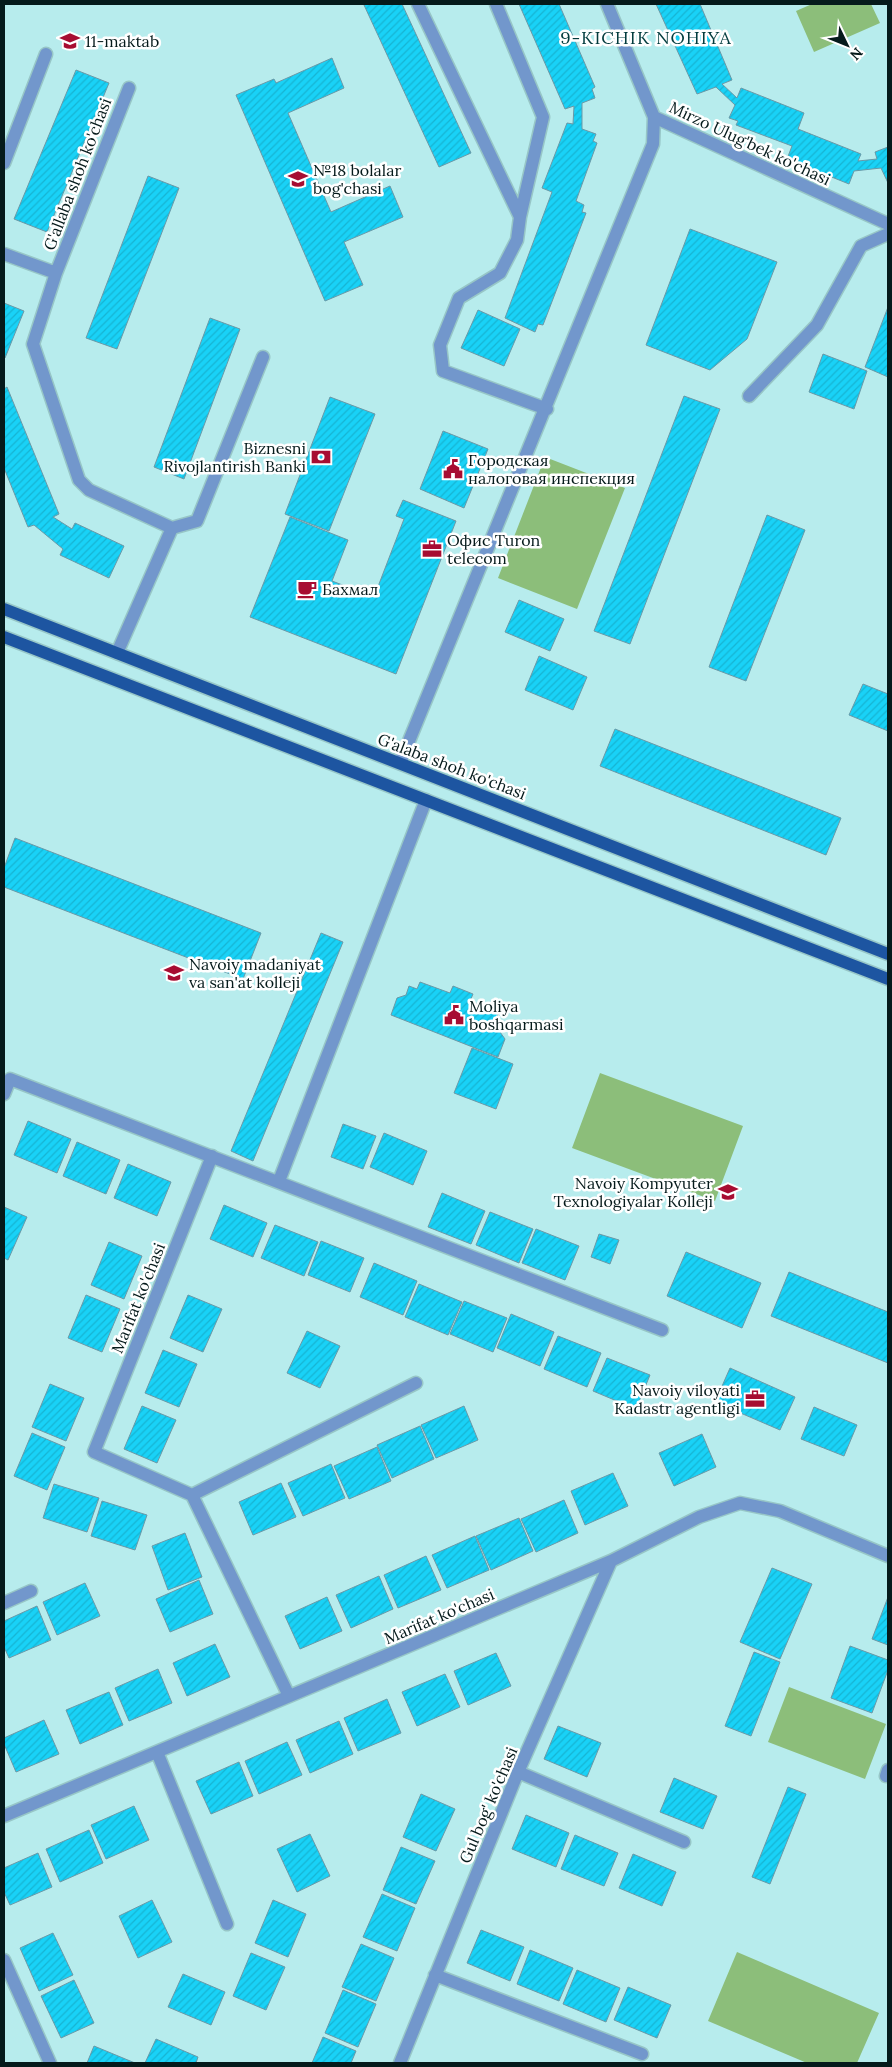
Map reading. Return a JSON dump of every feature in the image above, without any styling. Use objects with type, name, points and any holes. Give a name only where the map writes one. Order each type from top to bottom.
[{"type":"main road","name":"G'alaba shoh ko'chasi","points":[[4,609],[888,954]]},
{"type":"main road","points":[[4,637],[888,979]]},
{"type":"street","points":[[418,4],[520,217]]},
{"type":"street","points":[[496,4],[543,118],[520,217],[517,240],[500,273],[460,298],[440,344],[443,371],[547,409]]},
{"type":"street","name":"Mirzo Ulug'bek ko'chasi","points":[[607,4],[654,116],[888,224]]},
{"type":"street","points":[[4,163],[46,54]]},
{"type":"street","name":"G'allaba shoh ko'chasi","points":[[129,88],[56,273],[32,344],[79,480],[90,490],[172,528]]},
{"type":"street","points":[[400,763],[547,409],[574,335],[653,144],[654,116]]},
{"type":"street","points":[[749,396],[817,325],[861,246],[888,234]]},
{"type":"street","name":"G'allaba shoh ko'chasi","points":[[4,254],[56,273]]},
{"type":"street","points":[[116,653],[172,528],[198,521],[263,357]]},
{"type":"street","points":[[279,1181],[426,800]]},
{"type":"street","points":[[4,1094],[10,1079],[662,1330]]},
{"type":"street","name":"Marifat ko'chasi","points":[[192,1495],[94,1452],[212,1156]]},
{"type":"street","points":[[289,1696],[192,1495],[416,1383]]},
{"type":"street","name":"Marifat ko'chasi","points":[[4,1816],[611,1561],[699,1517],[740,1503],[780,1511],[888,1556]]},
{"type":"street","name":"Gul bog' ko'chasi","points":[[400,2063],[518,1772],[611,1561]]},
{"type":"street","points":[[4,1603],[31,1592]]},
{"type":"street","points":[[157,1752],[227,1924]]},
{"type":"street","points":[[518,1772],[684,1842]]},
{"type":"street","points":[[4,1960],[50,2063]]},
{"type":"street","points":[[435,1975],[642,2054]]},
{"type":"green space","points":[[812,4],[871,4],[880,23],[814,52],[796,11]]},
{"type":"green space","points":[[545,457],[625,488],[577,609],[498,578]]},
{"type":"green space","points":[[600,1073],[743,1126],[715,1201],[572,1148]]},
{"type":"green space","points":[[789,1687],[886,1724],[865,1779],[768,1742]]},
{"type":"green space","points":[[737,1952],[879,2013],[857,2063],[807,2063],[708,2021]]},
{"type":"building","points":[[402,4],[471,153],[439,167],[364,5]]},
{"type":"building","points":[[519,4],[559,4],[595,87],[592,89],[595,98],[582,103],[582,129],[596,134],[593,141],[597,143],[576,201],[584,205],[582,212],[586,213],[543,325],[538,324],[535,332],[505,318],[552,192],[542,188],[567,123],[573,124],[574,106],[565,109]]},
{"type":"building","points":[[656,4],[700,4],[732,80],[722,84],[737,98],[741,88],[804,113],[798,129],[861,154],[858,161],[877,159],[875,152],[888,147],[888,183],[881,168],[854,171],[849,184],[787,159],[792,146],[736,125],[738,121],[729,118],[735,105],[716,87],[697,94]]},
{"type":"building","points":[[332,58],[344,88],[288,113],[331,212],[390,186],[403,217],[344,242],[363,285],[325,301],[236,95],[274,79],[276,83]]},
{"type":"building","points":[[76,70],[109,83],[47,232],[14,219]]},
{"type":"building","points":[[148,176],[179,188],[117,349],[86,338]]},
{"type":"building","points":[[690,229],[777,262],[747,339],[710,370],[646,345]]},
{"type":"building","points":[[4,303],[24,311],[5,358],[4,358]]},
{"type":"building","points":[[888,307],[888,377],[865,367]]},
{"type":"building","points":[[478,310],[520,329],[504,366],[461,348]]},
{"type":"building","points":[[210,318],[240,329],[184,479],[154,467]]},
{"type":"building","points":[[823,354],[867,371],[854,409],[809,392]]},
{"type":"building","points":[[7,387],[59,514],[53,517],[72,529],[75,523],[124,546],[109,578],[60,555],[63,549],[34,525],[28,527],[4,468],[4,389]]},
{"type":"building","points":[[684,396],[720,409],[630,644],[594,631]]},
{"type":"building","points":[[330,397],[375,414],[329,531],[285,514]]},
{"type":"building","points":[[443,431],[488,449],[464,508],[420,489]]},
{"type":"building","name":"Бахмал","points":[[403,500],[456,521],[396,674],[250,617],[290,517],[348,540],[332,581],[374,597],[404,519],[396,516]]},
{"type":"building","points":[[767,515],[805,530],[746,681],[709,667]]},
{"type":"building","points":[[519,600],[564,619],[550,651],[505,632]]},
{"type":"building","points":[[539,656],[587,677],[573,710],[525,690]]},
{"type":"building","points":[[863,684],[888,694],[888,731],[849,715]]},
{"type":"building","points":[[615,729],[841,818],[826,855],[600,766]]},
{"type":"building","points":[[15,838],[261,933],[243,979],[4,887],[4,868]]},
{"type":"building","points":[[321,933],[343,942],[253,1161],[231,1151]]},
{"type":"building","points":[[420,982],[450,993],[453,986],[473,994],[470,1001],[499,1012],[496,1019],[504,1022],[500,1032],[505,1039],[498,1057],[391,1015],[397,998],[406,995],[409,986],[417,989]]},
{"type":"building","points":[[472,1048],[513,1064],[496,1109],[454,1093]]},
{"type":"building","points":[[28,1121],[71,1139],[57,1173],[14,1155]]},
{"type":"building","points":[[343,1124],[376,1136],[363,1169],[331,1157]]},
{"type":"building","points":[[384,1133],[427,1151],[413,1185],[370,1167]]},
{"type":"building","points":[[77,1142],[120,1160],[106,1194],[63,1176]]},
{"type":"building","points":[[128,1164],[171,1182],[157,1216],[114,1198]]},
{"type":"building","points":[[442,1193],[485,1211],[471,1244],[428,1227]]},
{"type":"building","points":[[224,1205],[267,1223],[253,1257],[210,1239]]},
{"type":"building","points":[[4,1207],[27,1217],[8,1260],[4,1258]]},
{"type":"building","points":[[490,1212],[533,1229],[519,1263],[476,1245]]},
{"type":"building","points":[[275,1225],[318,1242],[304,1276],[261,1258]]},
{"type":"building","points":[[536,1229],[579,1246],[565,1280],[522,1263]]},
{"type":"building","points":[[599,1234],[619,1240],[610,1264],[591,1257]]},
{"type":"building","points":[[321,1241],[364,1258],[350,1292],[308,1275]]},
{"type":"building","points":[[109,1242],[142,1256],[124,1299],[91,1285]]},
{"type":"building","points":[[686,1252],[761,1283],[742,1328],[667,1296]]},
{"type":"building","points":[[374,1263],[417,1281],[403,1315],[360,1297]]},
{"type":"building","points":[[789,1272],[888,1312],[888,1363],[771,1316]]},
{"type":"building","points":[[419,1284],[462,1302],[448,1335],[405,1317]]},
{"type":"building","points":[[86,1295],[120,1309],[102,1352],[68,1338]]},
{"type":"building","points":[[188,1295],[222,1309],[203,1352],[170,1338]]},
{"type":"building","points":[[464,1301],[507,1318],[493,1352],[450,1334]]},
{"type":"building","points":[[511,1314],[554,1332],[540,1366],[497,1348]]},
{"type":"building","points":[[307,1331],[340,1346],[320,1388],[287,1373]]},
{"type":"building","points":[[558,1336],[601,1353],[587,1387],[544,1369]]},
{"type":"building","points":[[163,1350],[197,1364],[179,1407],[145,1393]]},
{"type":"building","points":[[607,1358],[650,1375],[636,1409],[593,1391]]},
{"type":"building","name":"Navoiy viloyati Kadastr agentligi","points":[[730,1368],[795,1397],[780,1430],[715,1402]]},
{"type":"building","points":[[50,1384],[84,1398],[66,1441],[32,1427]]},
{"type":"building","points":[[142,1406],[176,1420],[157,1463],[124,1449]]},
{"type":"building","points":[[464,1406],[478,1440],[436,1458],[421,1425]]},
{"type":"building","points":[[814,1407],[857,1425],[844,1456],[801,1439]]},
{"type":"building","points":[[420,1426],[434,1459],[392,1478],[377,1445]]},
{"type":"building","points":[[32,1433],[65,1447],[47,1490],[14,1476]]},
{"type":"building","points":[[702,1434],[716,1467],[674,1486],[659,1453]]},
{"type":"building","points":[[377,1447],[391,1481],[349,1499],[334,1466]]},
{"type":"building","points":[[331,1464],[345,1498],[303,1516],[288,1483]]},
{"type":"building","points":[[613,1473],[628,1506],[585,1525],[571,1491]]},
{"type":"building","points":[[281,1483],[296,1517],[253,1535],[239,1502]]},
{"type":"building","points":[[54,1484],[99,1498],[87,1532],[43,1518]]},
{"type":"building","points":[[564,1500],[578,1533],[536,1552],[521,1519]]},
{"type":"building","points":[[102,1501],[147,1515],[135,1550],[91,1536]]},
{"type":"building","points":[[519,1518],[533,1551],[491,1570],[476,1536]]},
{"type":"building","points":[[185,1533],[202,1577],[168,1590],[152,1546]]},
{"type":"building","points":[[475,1536],[489,1570],[447,1588],[432,1555]]},
{"type":"building","points":[[426,1556],[441,1590],[398,1608],[384,1575]]},
{"type":"building","points":[[772,1568],[812,1584],[780,1659],[740,1642]]},
{"type":"building","points":[[379,1576],[393,1609],[351,1628],[336,1595]]},
{"type":"building","points":[[199,1580],[213,1614],[170,1632],[156,1599]]},
{"type":"building","points":[[85,1583],[100,1616],[57,1635],[43,1602]]},
{"type":"building","points":[[327,1597],[342,1631],[300,1649],[285,1616]]},
{"type":"building","points":[[888,1597],[888,1645],[872,1639]]},
{"type":"building","points":[[37,1606],[51,1640],[9,1658],[4,1647],[4,1621]]},
{"type":"building","points":[[215,1644],[230,1677],[187,1696],[173,1663]]},
{"type":"building","points":[[850,1646],[888,1660],[888,1670],[872,1713],[831,1698]]},
{"type":"building","points":[[754,1652],[780,1662],[751,1736],[725,1726]]},
{"type":"building","points":[[496,1653],[511,1686],[468,1705],[454,1671]]},
{"type":"building","points":[[158,1669],[172,1703],[129,1721],[115,1688]]},
{"type":"building","points":[[445,1674],[460,1707],[417,1726],[402,1692]]},
{"type":"building","points":[[109,1692],[123,1725],[80,1744],[66,1710]]},
{"type":"building","points":[[387,1699],[401,1733],[358,1751],[344,1718]]},
{"type":"building","points":[[44,1720],[59,1754],[16,1772],[4,1744],[4,1738]]},
{"type":"building","points":[[339,1721],[353,1754],[310,1773],[296,1740]]},
{"type":"building","points":[[558,1726],[601,1743],[587,1777],[544,1759]]},
{"type":"building","points":[[287,1742],[302,1775],[259,1794],[245,1761]]},
{"type":"building","points":[[239,1762],[253,1796],[211,1814],[196,1781]]},
{"type":"building","points":[[674,1778],[717,1796],[703,1829],[660,1812]]},
{"type":"building","points":[[788,1787],[806,1794],[770,1884],[752,1877]]},
{"type":"building","points":[[421,1794],[455,1809],[436,1851],[403,1837]]},
{"type":"building","points":[[134,1806],[149,1840],[106,1859],[91,1825]]},
{"type":"building","points":[[526,1815],[569,1833],[556,1867],[512,1849]]},
{"type":"building","points":[[89,1830],[103,1863],[60,1882],[46,1849]]},
{"type":"building","points":[[310,1834],[330,1876],[297,1892],[277,1849]]},
{"type":"building","points":[[575,1835],[618,1853],[604,1886],[561,1869]]},
{"type":"building","points":[[401,1847],[435,1861],[416,1904],[383,1890]]},
{"type":"building","points":[[38,1853],[52,1887],[10,1905],[4,1892],[4,1868]]},
{"type":"building","points":[[633,1854],[676,1872],[662,1906],[619,1888]]},
{"type":"building","points":[[382,1894],[415,1908],[397,1951],[363,1937]]},
{"type":"building","points":[[152,1900],[172,1942],[138,1958],[119,1916]]},
{"type":"building","points":[[273,1900],[306,1914],[288,1957],[255,1943]]},
{"type":"building","points":[[481,1930],[524,1947],[510,1981],[467,1963]]},
{"type":"building","points":[[53,1933],[73,1975],[39,1991],[20,1948]]},
{"type":"building","points":[[361,1944],[394,1958],[376,2001],[342,1987]]},
{"type":"building","points":[[530,1950],[573,1968],[559,2001],[517,1984]]},
{"type":"building","points":[[251,1953],[285,1967],[266,2010],[233,1996]]},
{"type":"building","points":[[577,1970],[620,1988],[606,2022],[563,2004]]},
{"type":"building","points":[[183,1974],[225,1992],[211,2025],[168,2007]]},
{"type":"building","points":[[74,1980],[94,2023],[61,2038],[41,1996]]},
{"type":"building","points":[[628,1987],[671,2005],[657,2038],[614,2020]]},
{"type":"building","points":[[343,1990],[376,2004],[358,2047],[325,2033]]},
{"type":"building","points":[[323,2037],[356,2051],[351,2063],[312,2063]]},
{"type":"building","points":[[156,2039],[198,2057],[196,2063],[145,2063]]},
{"type":"building","points":[[94,2046],[135,2063],[87,2063]]},
{"type":"place","name":"11-maktab","points":[[70,41]]},
{"type":"place","name":"№18 bolalar bog'chasi","points":[[298,179]]},
{"type":"place","name":"Biznesni Rivojlantirish Banki","points":[[321,457]]},
{"type":"place","name":"Городская налоговая инспекция","points":[[453,469]]},
{"type":"place","name":"Офис Turon telecom","points":[[432,549]]},
{"type":"place","name":"Бахмал","points":[[307,589]]},
{"type":"place","name":"Navoiy madaniyat va san'at kolleji","points":[[174,973]]},
{"type":"place","name":"Moliya boshqarmasi","points":[[454,1015]]},
{"type":"place","name":"Navoiy Kompyuter Texnologiyalar Kolleji","points":[[728,1192]]},
{"type":"place","name":"Navoiy viloyati Kadastr agentligi","points":[[755,1399]]},
{"type":"district","name":"9-KICHIK NOHIYA","points":[[646,37]]}]
